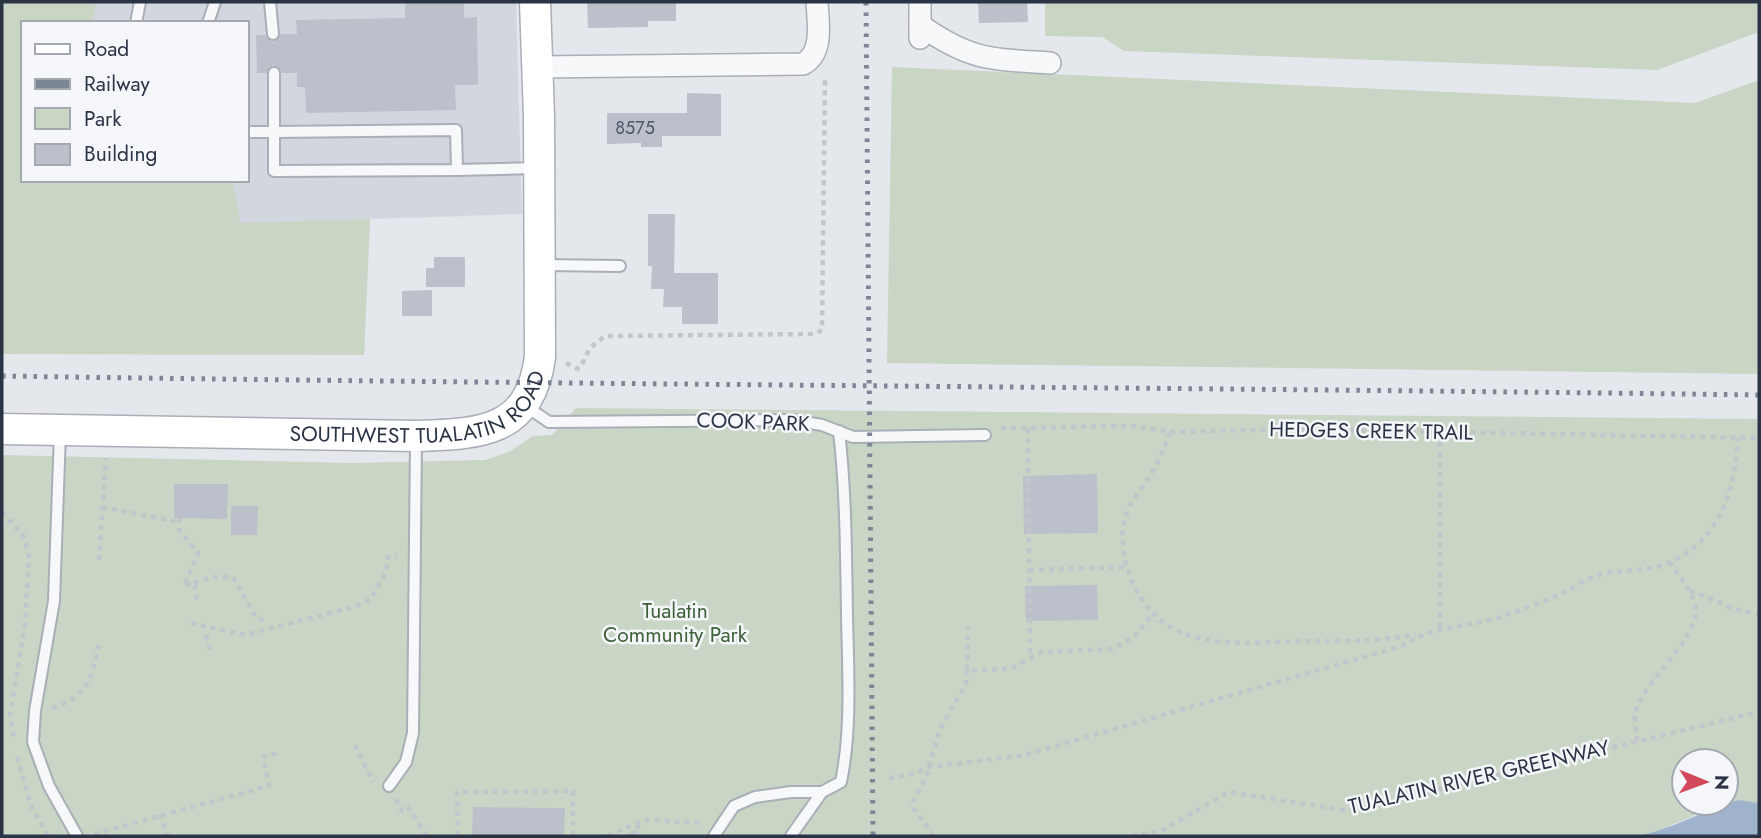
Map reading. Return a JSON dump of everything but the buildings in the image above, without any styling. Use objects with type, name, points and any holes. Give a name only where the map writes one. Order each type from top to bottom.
[{"type":"main road","name":"SOUTHWEST TUALATIN ROAD","points":[[2,429],[416,436],[481,430],[509,419],[524,405],[536,384],[540,357],[535,2]]},
{"type":"street","points":[[537,67],[791,65],[811,60],[818,37],[817,2]]},
{"type":"street","points":[[920,2],[920,32],[951,47],[984,58],[1051,63]]},
{"type":"lane","points":[[136,21],[140,2]]},
{"type":"lane","points":[[209,21],[215,2]]},
{"type":"lane","points":[[270,2],[273,34]]},
{"type":"lane","points":[[274,73],[274,171],[539,168]]},
{"type":"lane","points":[[248,132],[456,130],[457,170]]},
{"type":"lane","points":[[540,265],[620,266]]},
{"type":"lane","name":"COOK PARK","points":[[524,405],[549,422],[793,420],[853,437],[985,435]]},
{"type":"lane","points":[[60,430],[54,601],[35,711],[33,742],[49,786],[77,836]]},
{"type":"lane","points":[[791,836],[822,792],[841,782],[846,756],[848,658],[845,517],[839,431]]},
{"type":"lane","points":[[389,786],[406,762],[413,733],[416,436]]},
{"type":"lane","points":[[714,836],[734,806],[755,797],[791,792],[822,792]]},
{"type":"path","points":[[582,364],[590,348],[605,336],[815,334],[822,330],[826,89],[824,72],[811,60]]},
{"type":"path","name":"HEDGES CREEK TRAIL","points":[[985,435],[1001,428],[1133,426],[1170,432],[1300,429],[1759,438]]},
{"type":"path","points":[[1028,428],[1030,657]]},
{"type":"path","points":[[1170,432],[1155,468],[1132,503],[1124,522],[1127,567],[1152,615],[1186,634],[1206,640],[1241,644],[1389,640],[1505,615],[1548,600],[1602,574],[1670,562],[1692,549],[1710,532],[1726,505],[1736,476],[1738,438]]},
{"type":"path","points":[[1440,432],[1440,629]]},
{"type":"path","points":[[99,560],[106,458]]},
{"type":"path","points":[[102,508],[179,520],[179,530],[198,553],[184,586],[212,577],[233,577],[239,582],[249,610],[257,620],[267,620]]},
{"type":"path","points":[[191,623],[245,635],[354,607],[371,599],[386,572],[388,557]]},
{"type":"path","points":[[1637,741],[1635,713],[1661,667],[1691,631],[1696,607],[1689,590],[1670,562]]},
{"type":"path","points":[[1029,570],[1127,567]]},
{"type":"path","points":[[194,583],[198,604]]},
{"type":"path","points":[[1689,590],[1734,609],[1759,614]]},
{"type":"path","points":[[967,670],[1010,670],[1042,652],[1112,649],[1134,637],[1152,615]]},
{"type":"path","points":[[933,836],[914,809],[913,801],[930,767],[940,729],[966,684],[968,626]]},
{"type":"path","points":[[889,778],[914,775],[930,767],[989,762],[1068,744],[1402,646],[1420,633]]},
{"type":"path","points":[[206,635],[211,654]]},
{"type":"path","points":[[52,708],[81,695],[91,678],[99,645]]},
{"type":"path","name":"TUALATIN RIVER GREENWAY","points":[[1132,836],[1161,831],[1229,792],[1349,811],[1759,710]]},
{"type":"path","points":[[2,712],[10,715]]},
{"type":"path","points":[[355,744],[378,793]]},
{"type":"path","points":[[86,836],[269,786],[263,757],[279,753]]},
{"type":"path","points":[[389,786],[402,811],[408,807],[427,836]]},
{"type":"path","points":[[458,836],[457,792],[573,790],[573,836]]},
{"type":"path","points":[[159,814],[168,836]]},
{"type":"path","points":[[639,836],[632,834],[644,820]]},
{"type":"path","points":[[608,836],[644,820],[721,822]]},
{"type":"shaded area","points":[[96,2],[516,2],[522,214],[370,219],[364,355],[18,198],[22,182],[248,182],[248,21],[36,21],[93,9]]},
{"type":"green space","points":[[2,2],[96,2],[93,21],[21,21],[21,182],[233,182],[240,223],[370,219],[364,355],[2,354]]},
{"type":"green space","points":[[1045,2],[1759,2],[1759,32],[1657,70],[1124,51],[1102,37],[1045,36]]},
{"type":"green space","points":[[892,67],[1695,103],[1759,80],[1759,374],[887,363]]},
{"type":"green space","name":"Tualatin Community Park","points":[[576,408],[1759,419],[1759,803],[1740,802],[1740,747],[1670,747],[1670,817],[1690,817],[1638,836],[2,836],[2,455],[352,463],[485,460],[509,452],[533,436],[552,435]]},
{"type":"water","points":[[1740,800],[1759,803],[1759,836],[1638,836],[1693,817],[1740,817]]},
{"type":"railway","points":[[866,2],[873,836]]},
{"type":"railway","points":[[2,376],[1759,395]]}]
